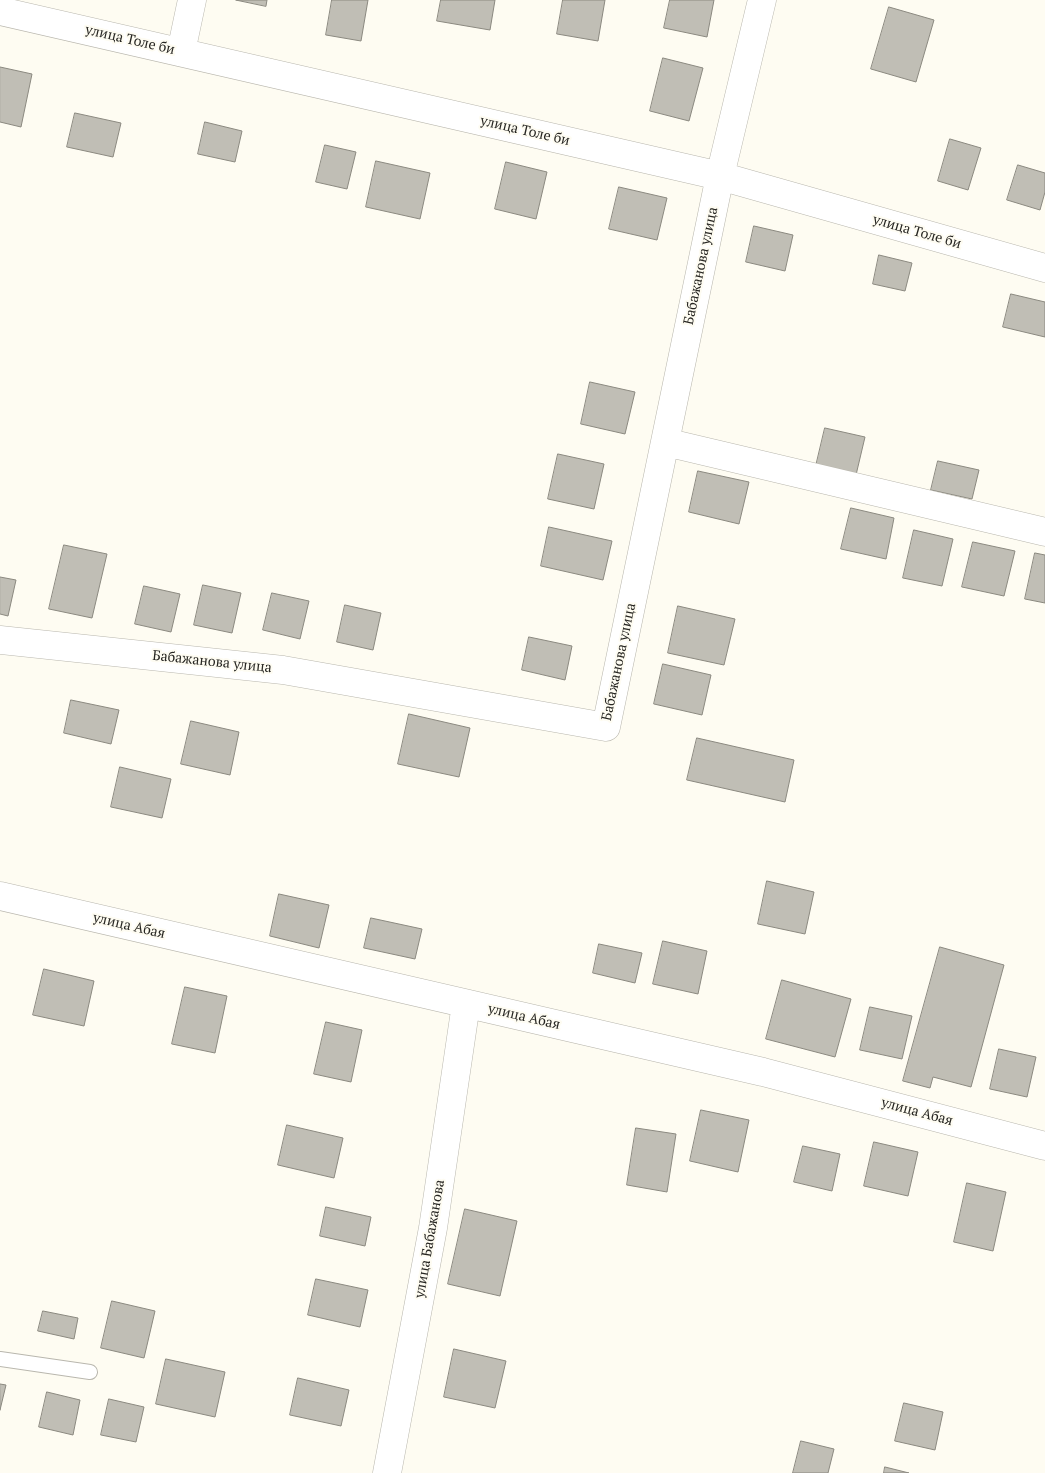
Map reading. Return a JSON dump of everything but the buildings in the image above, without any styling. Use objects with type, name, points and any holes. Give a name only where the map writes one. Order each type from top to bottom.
[{"type":"street","points":[[181,52],[192,0]]},
{"type":"street","name":"Бабажанова улица","points":[[0,640],[283,670],[606,727],[720,176],[762,0]]},
{"type":"street","name":"улица Толе би","points":[[0,11],[720,176],[1045,268]]},
{"type":"street","points":[[665,442],[1045,532]]},
{"type":"street","name":"улица Абая","points":[[0,896],[763,1072],[1045,1146]]},
{"type":"street","name":"улица Бабажанова","points":[[387,1473],[433,1228],[466,1004]]},
{"type":"lane","points":[[0,1359],[90,1372]]}]
